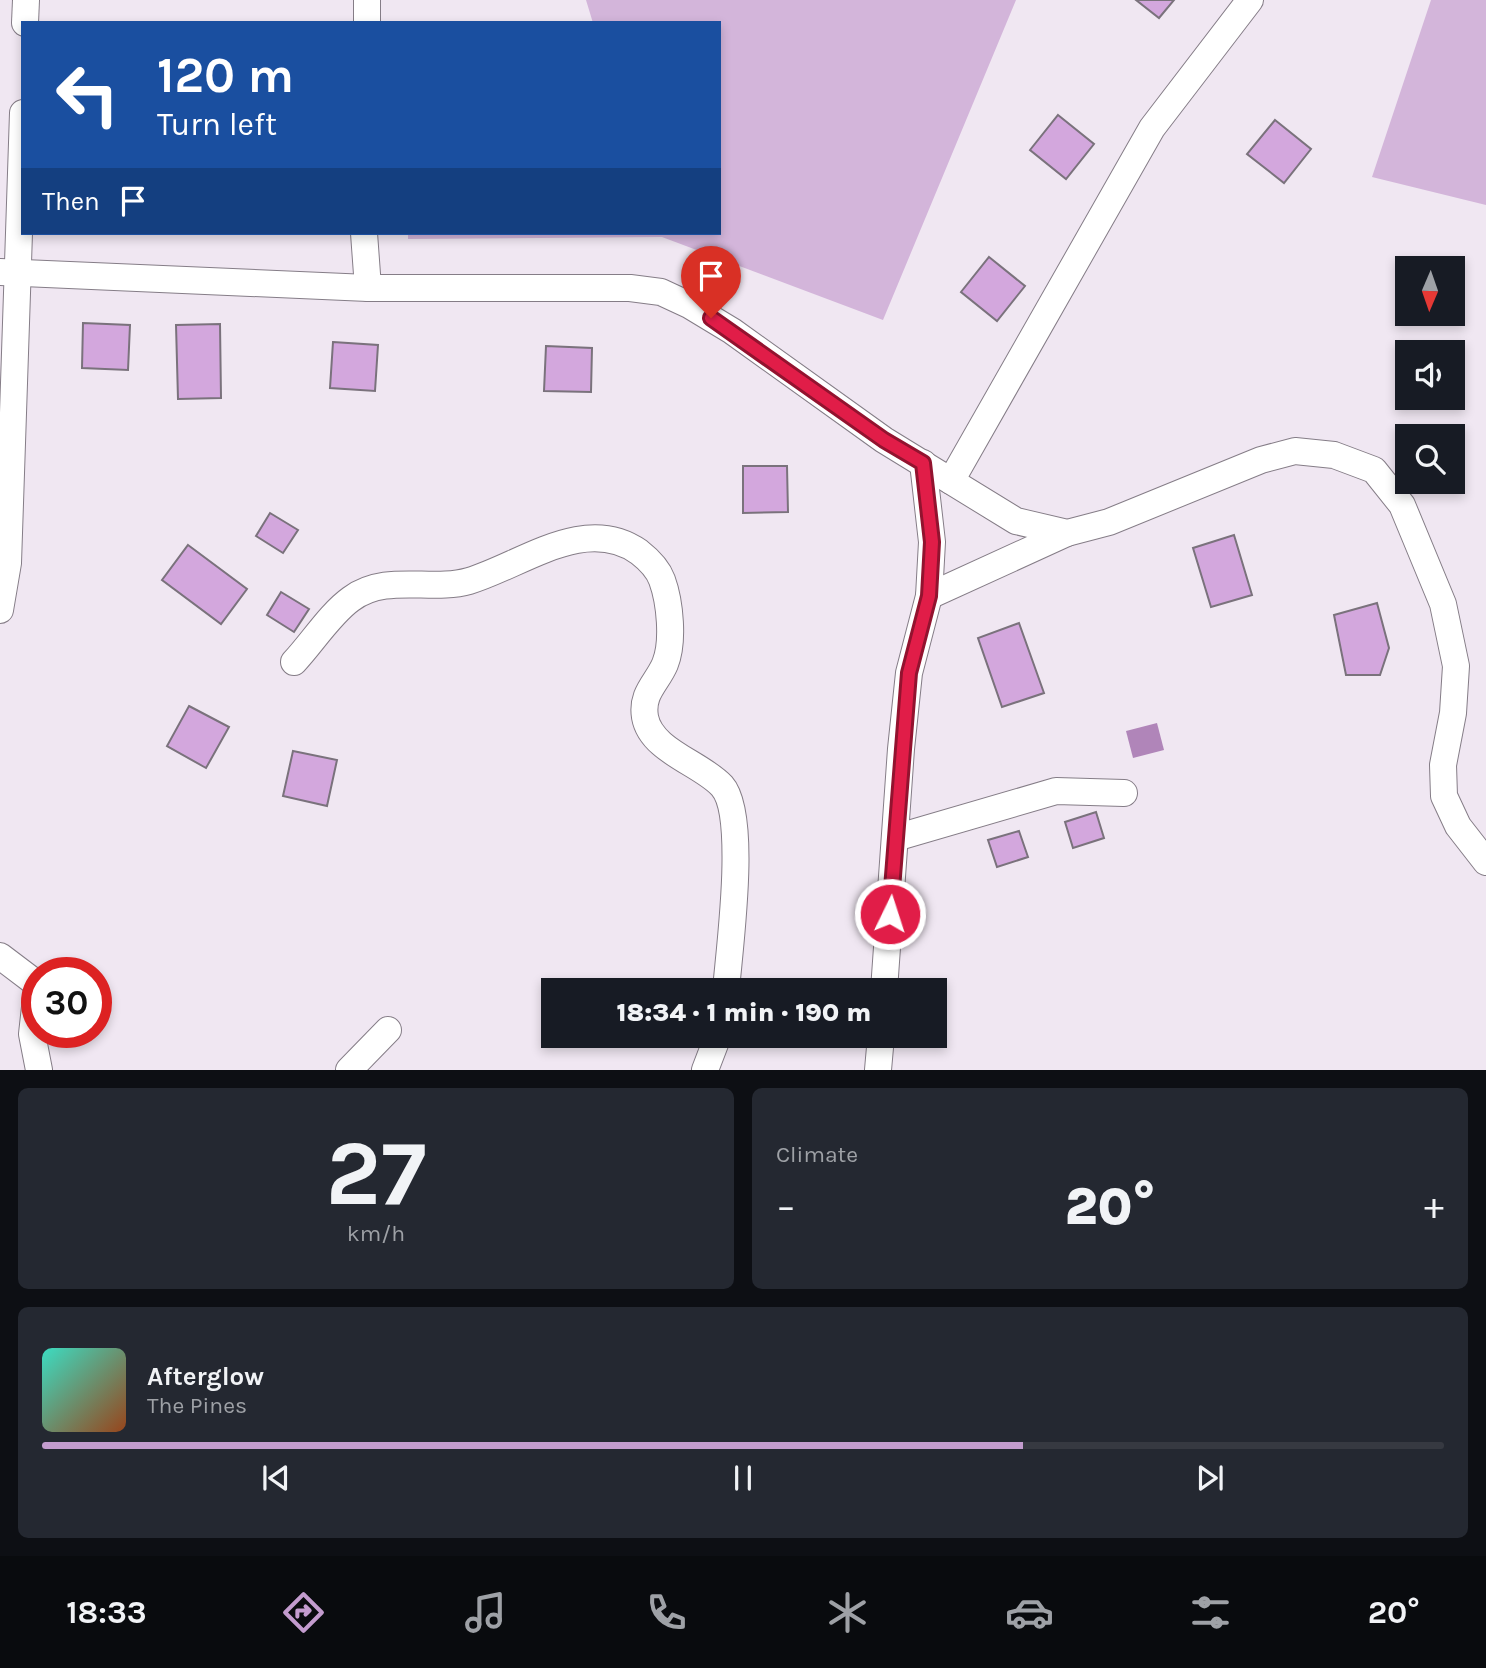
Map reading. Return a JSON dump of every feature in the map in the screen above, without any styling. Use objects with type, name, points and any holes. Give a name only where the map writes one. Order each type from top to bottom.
[{"type":"street","points":[[25,21],[26,0]]},
{"type":"street","points":[[367,0],[367,21]]},
{"type":"street","points":[[951,481],[1152,128],[1250,0]]},
{"type":"street","points":[[0,610],[8,563],[9,273],[21,136]]},
{"type":"street","points":[[364,235],[369,288]]},
{"type":"street","points":[[9,273],[369,288],[630,288],[661,292],[732,331],[884,440],[1016,521],[1067,533]]},
{"type":"street","points":[[929,596],[1067,533],[1109,522],[1261,460],[1295,451],[1334,455],[1374,470],[1402,505],[1443,604],[1456,666],[1453,713],[1443,765],[1444,796],[1458,826],[1486,862]]},
{"type":"street","points":[[885,978],[909,673],[929,596],[932,542],[923,463]]},
{"type":"street","points":[[294,662],[350,599],[371,589],[396,584],[468,581],[576,539],[624,542],[648,559],[662,579],[669,625],[665,663],[646,692],[645,718],[656,737],[724,788],[733,820],[736,869],[727,978]]},
{"type":"street","points":[[895,838],[1056,791],[1124,793]]},
{"type":"street","points":[[0,956],[21,974]]},
{"type":"street","points":[[349,1069],[388,1030]]},
{"type":"street","points":[[34,1048],[38,1069]]},
{"type":"street","points":[[705,1069],[713,1048]]},
{"type":"street","points":[[878,1069],[880,1048]]},
{"type":"shaded area","points":[[586,0],[1016,0],[883,320],[662,237],[408,239],[408,235],[721,235],[721,21],[592,21]]},
{"type":"shaded area","points":[[1431,0],[1486,0],[1486,205],[1372,177]]},
{"type":"shaded area","points":[[1157,723],[1164,750],[1133,758],[1126,731]]},
{"type":"building","points":[[1136,0],[1174,0],[1159,18]]},
{"type":"building","points":[[1058,115],[1094,144],[1066,179],[1030,150]]},
{"type":"building","points":[[1275,120],[1311,149],[1284,183],[1247,154]]},
{"type":"building","points":[[989,257],[1025,286],[997,321],[961,292]]},
{"type":"building","points":[[83,323],[130,325],[128,370],[82,368]]},
{"type":"building","points":[[220,324],[221,398],[178,399],[176,325]]},
{"type":"building","points":[[333,342],[378,345],[375,391],[330,388]]},
{"type":"building","points":[[546,346],[592,348],[591,392],[544,391]]},
{"type":"building","points":[[743,466],[787,466],[788,512],[743,513]]},
{"type":"building","points":[[270,513],[298,530],[283,553],[256,536]]},
{"type":"building","points":[[1234,535],[1252,595],[1211,607],[1193,548]]},
{"type":"building","points":[[188,545],[247,589],[221,624],[162,580]]},
{"type":"building","points":[[281,592],[309,609],[294,632],[267,615]]},
{"type":"building","points":[[1377,603],[1389,648],[1380,675],[1346,675],[1334,615]]},
{"type":"building","points":[[1019,623],[1044,693],[1002,707],[978,638]]},
{"type":"building","points":[[189,706],[229,727],[206,768],[167,746]]},
{"type":"building","points":[[293,751],[337,760],[327,806],[283,796]]},
{"type":"building","points":[[1096,812],[1104,838],[1073,848],[1065,822]]},
{"type":"building","points":[[1019,831],[1028,857],[997,867],[988,840]]},
{"type":"route","points":[[711,318],[884,440],[923,463],[932,542],[929,596],[909,673],[890,914]]}]
